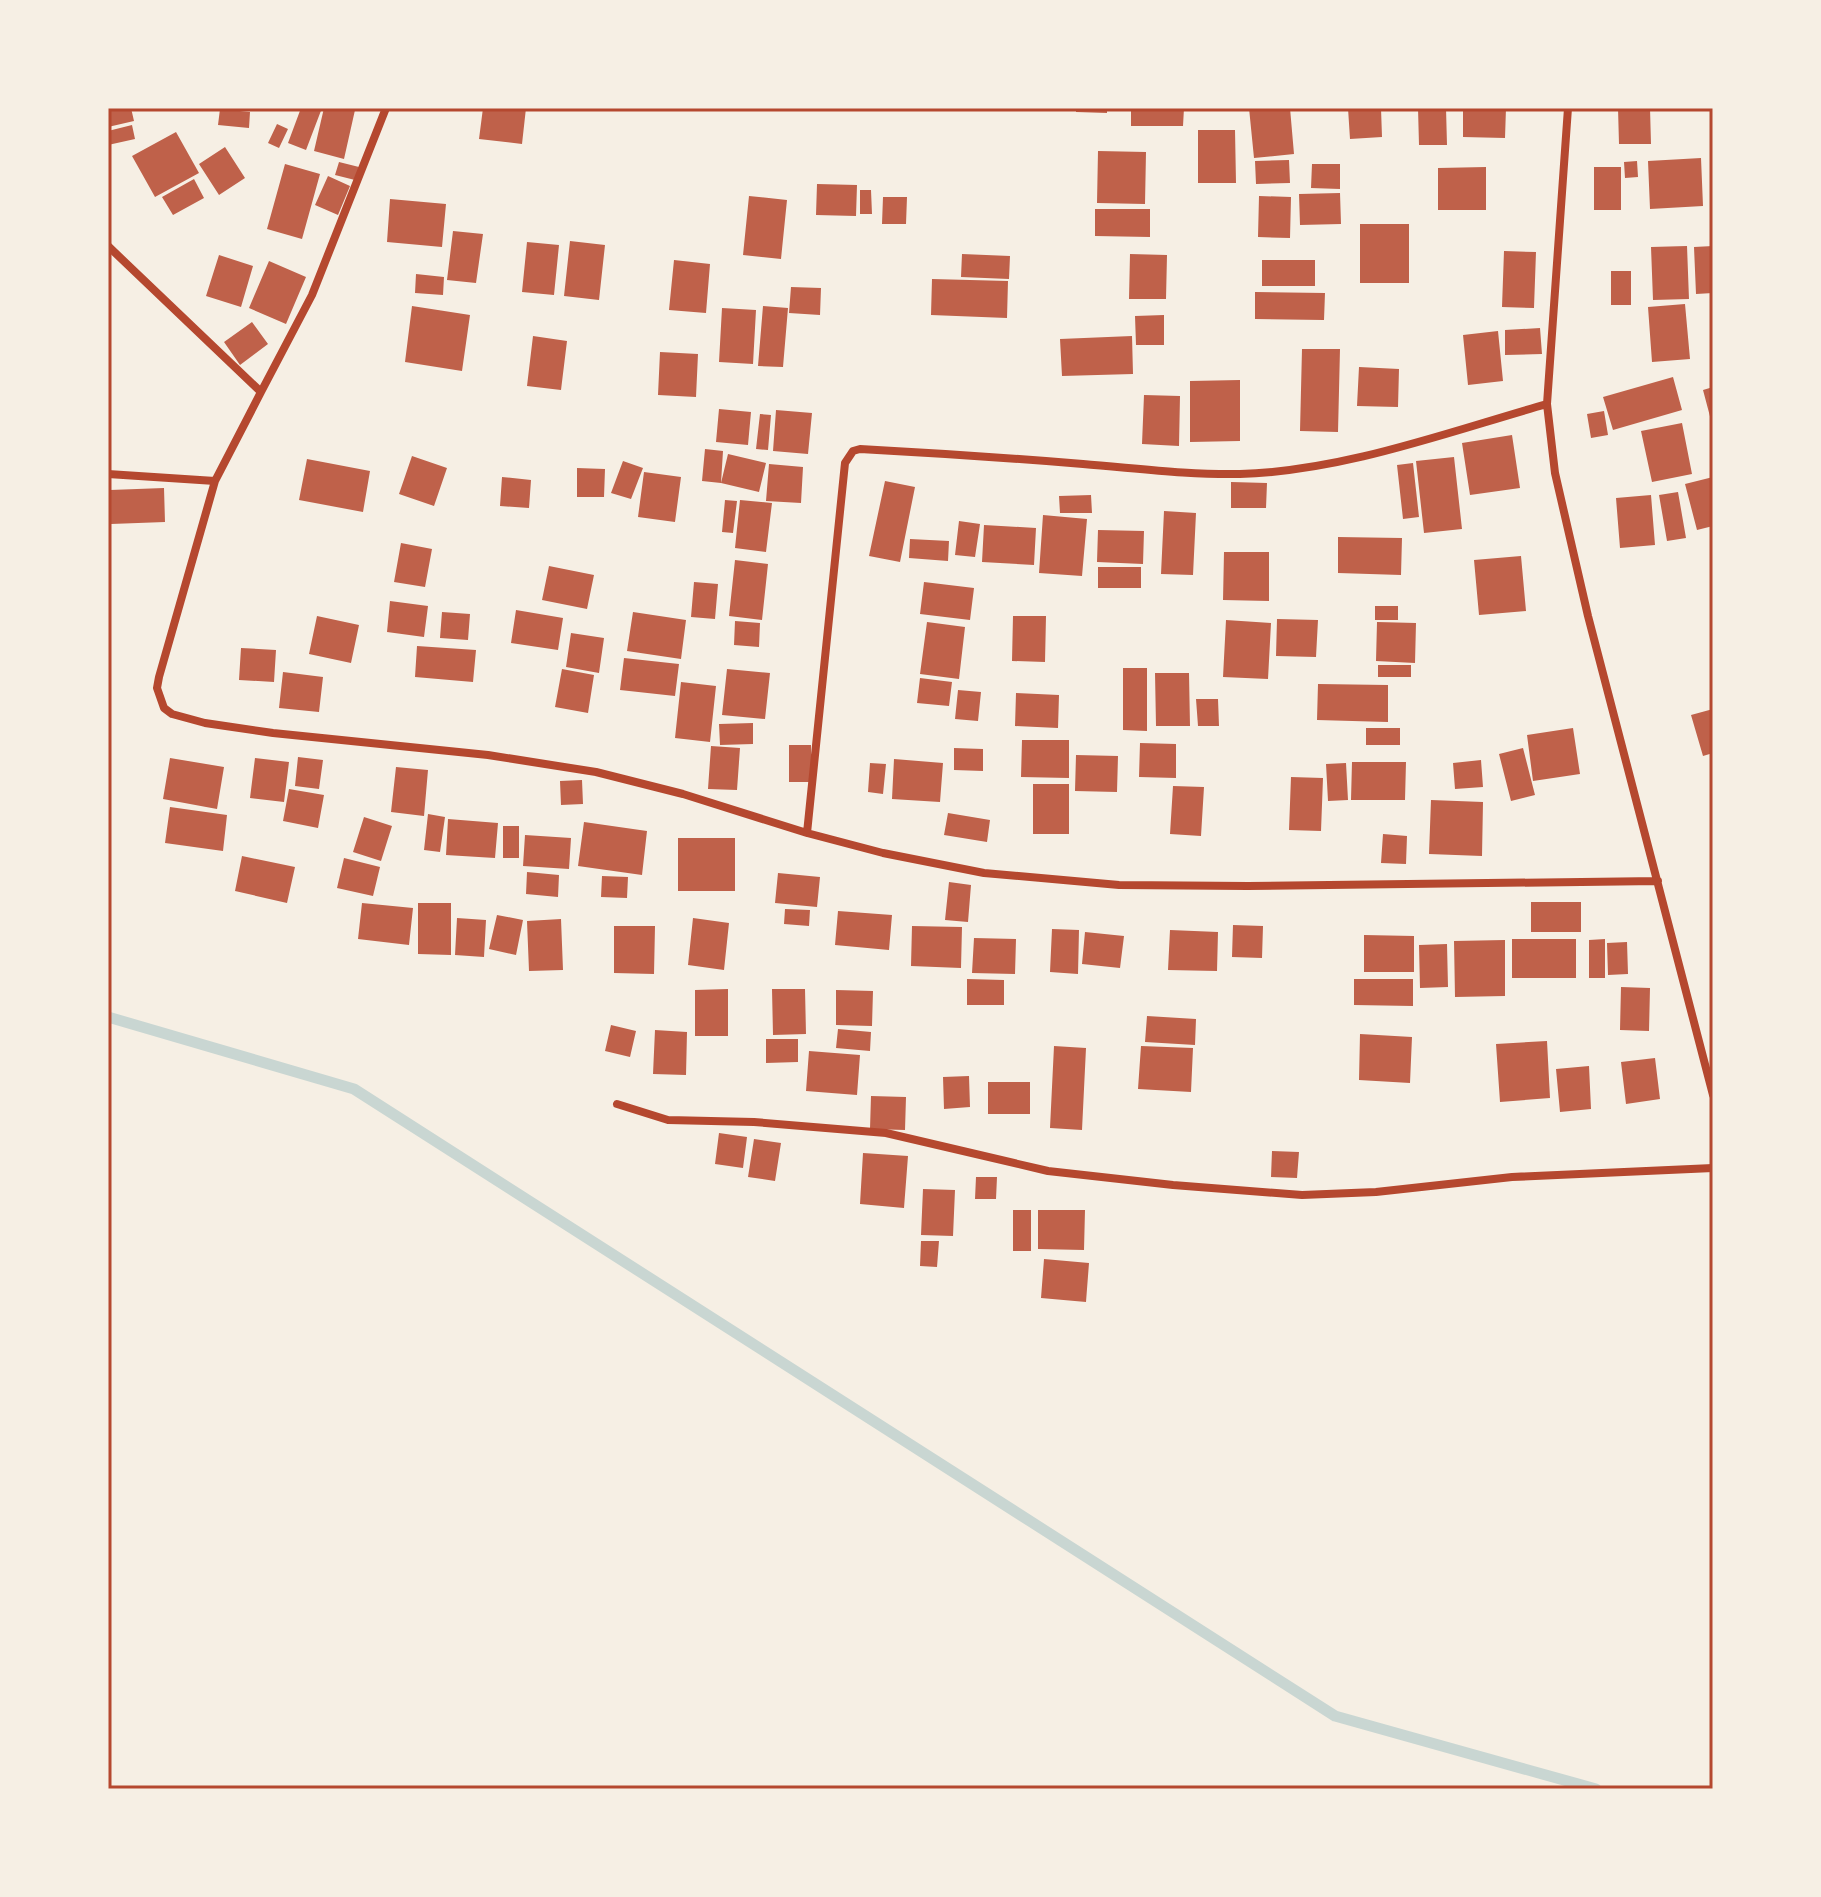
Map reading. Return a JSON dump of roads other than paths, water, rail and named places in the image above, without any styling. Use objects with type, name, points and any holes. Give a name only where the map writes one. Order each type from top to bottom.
[{"type":"street","points":[[386,108],[312,295],[215,481],[159,677],[160,701],[172,714],[205,723],[273,733],[488,755],[596,772],[683,794],[883,853],[984,873],[1119,885],[1658,881]]},
{"type":"street","points":[[1568,108],[1547,404],[1555,473],[1585,602],[1713,1095]]},
{"type":"street","points":[[108,246],[261,392]]},
{"type":"street","points":[[807,833],[845,463],[853,451],[990,456],[1241,474],[1364,456],[1547,404]]},
{"type":"street","points":[[108,474],[215,481]]},
{"type":"street","points":[[617,1104],[668,1120],[754,1122],[886,1133],[1048,1171],[1302,1195],[1376,1192],[1512,1177],[1713,1168]]},
{"type":"waterway","points":[[108,1017],[354,1089],[1335,1716],[1596,1789]]}]
